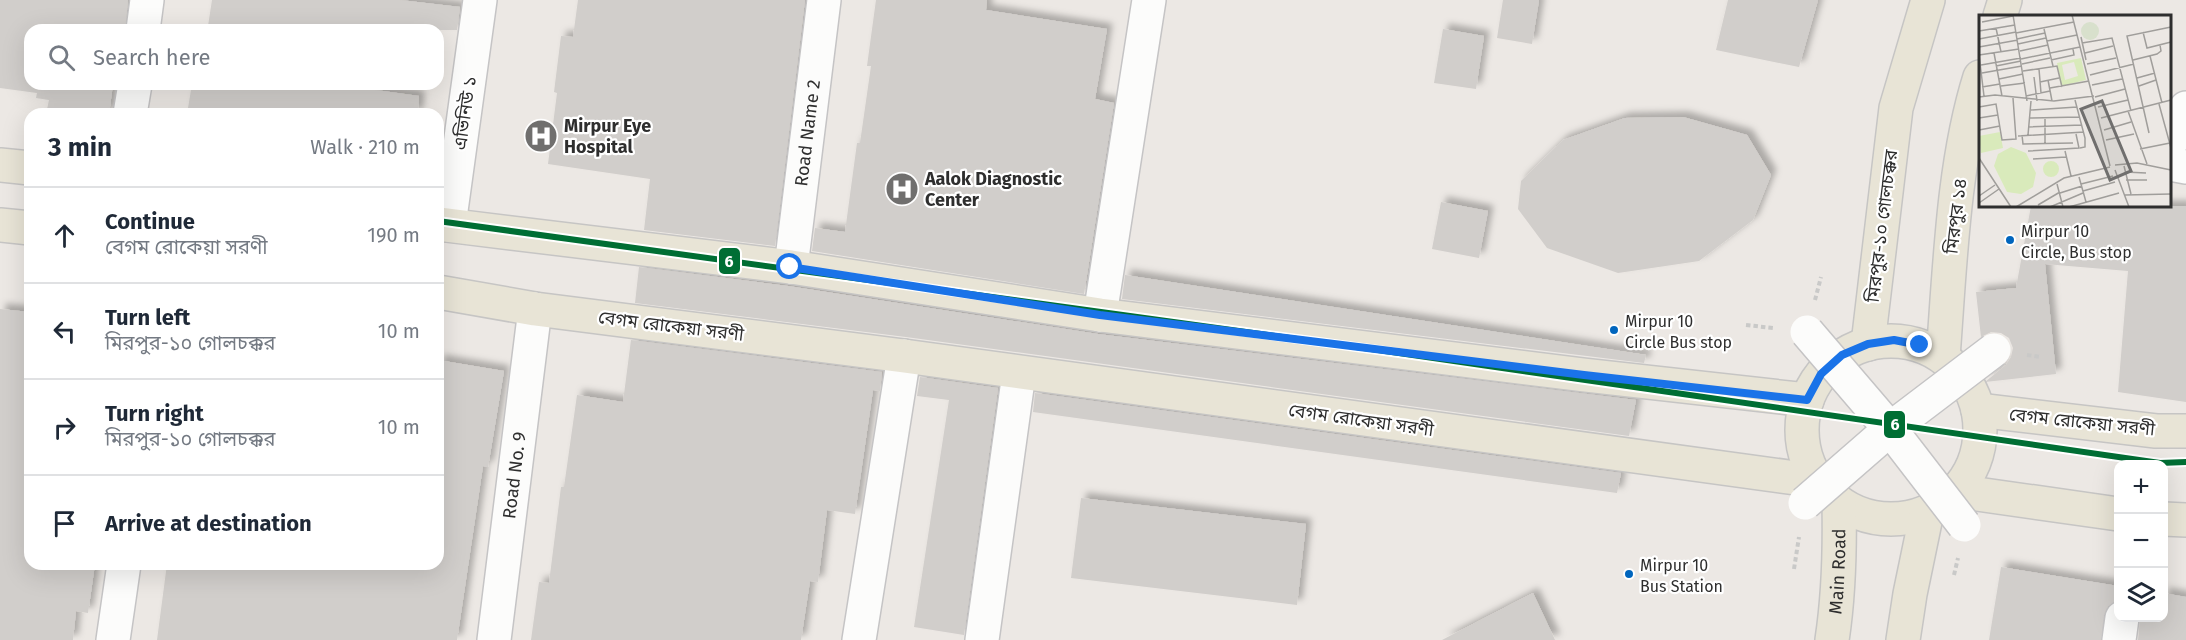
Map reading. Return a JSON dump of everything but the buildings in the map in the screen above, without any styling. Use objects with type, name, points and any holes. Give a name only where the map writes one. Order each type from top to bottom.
[{"type":"main road","name":"মিরপুর-১০ গোলচক্কর","points":[[1868,344],[1896,108],[1928,0]]},
{"type":"main road","points":[[2000,15],[2005,0]]},
{"type":"main road","name":"মিরপুর ১৪","points":[[1943,357],[1953,222],[1979,84]]},
{"type":"main road","points":[[0,165],[24,167]]},
{"type":"main road","points":[[444,224],[790,267],[1100,315],[1807,400]]},
{"type":"main road","points":[[0,225],[24,227]]},
{"type":"main road","name":"বেগম রোকেয়া সরণী","points":[[444,293],[535,309],[1019,373],[1820,496]]},
{"type":"main road","points":[[1894,340],[1920,345],[1943,357],[1959,371],[1971,389],[1978,410],[1980,431],[1977,453],[1969,473],[1956,491],[1943,503],[1927,512],[1897,520],[1867,516],[1820,496],[1806,456],[1802,428],[1807,400],[1821,374],[1842,355],[1868,344],[1894,340]]},
{"type":"main road","name":"বেগম রোকেয়া সরণী","points":[[1978,410],[2156,431],[2186,431]]},
{"type":"main road","points":[[1956,491],[2114,513]]},
{"type":"main road","name":"Main Road","points":[[1820,496],[1840,555],[1832,640]]},
{"type":"main road","points":[[1903,640],[1927,512]]},
{"type":"main road","points":[[2168,519],[2186,520]]},
{"type":"street","points":[[143,24],[147,0]]},
{"type":"street","name":"এভিনিউ ১","points":[[444,224],[480,0]]},
{"type":"street","name":"Road Name 2","points":[[790,267],[824,0]]},
{"type":"street","points":[[1100,315],[1149,0]]},
{"type":"street","points":[[131,108],[134,90]]},
{"type":"street","points":[[2171,140],[2186,108]]},
{"type":"street","points":[[2171,164],[2186,167]]},
{"type":"street","name":"Road No. 9","points":[[494,640],[535,309]]},
{"type":"street","points":[[1807,332],[1890,429],[1964,525]]},
{"type":"street","points":[[1820,496],[1890,429],[1994,350]]},
{"type":"street","points":[[859,640],[904,357]]},
{"type":"street","points":[[982,640],[1019,373]]},
{"type":"street","points":[[113,640],[123,570]]},
{"type":"street","points":[[2119,640],[2121,622]]},
{"type":"transit line","name":"6","points":[[444,222],[1378,350],[2160,463],[2186,462]]},
{"type":"place","name":"Mirpur Eye Hospital","points":[[541,136]]},
{"type":"place","name":"Aalok Diagnostic Center","points":[[902,189]]},
{"type":"place","name":"Mirpur 10 Circle, Bus stop","points":[[2010,240]]},
{"type":"place","name":"Mirpur 10 Circle Bus stop","points":[[1614,330]]},
{"type":"place","name":"Mirpur 10 Bus Station","points":[[1629,574]]},
{"type":"route","points":[[790,267],[1100,315],[1807,400],[1821,374],[1842,355],[1868,344],[1894,340],[1920,345]]}]
